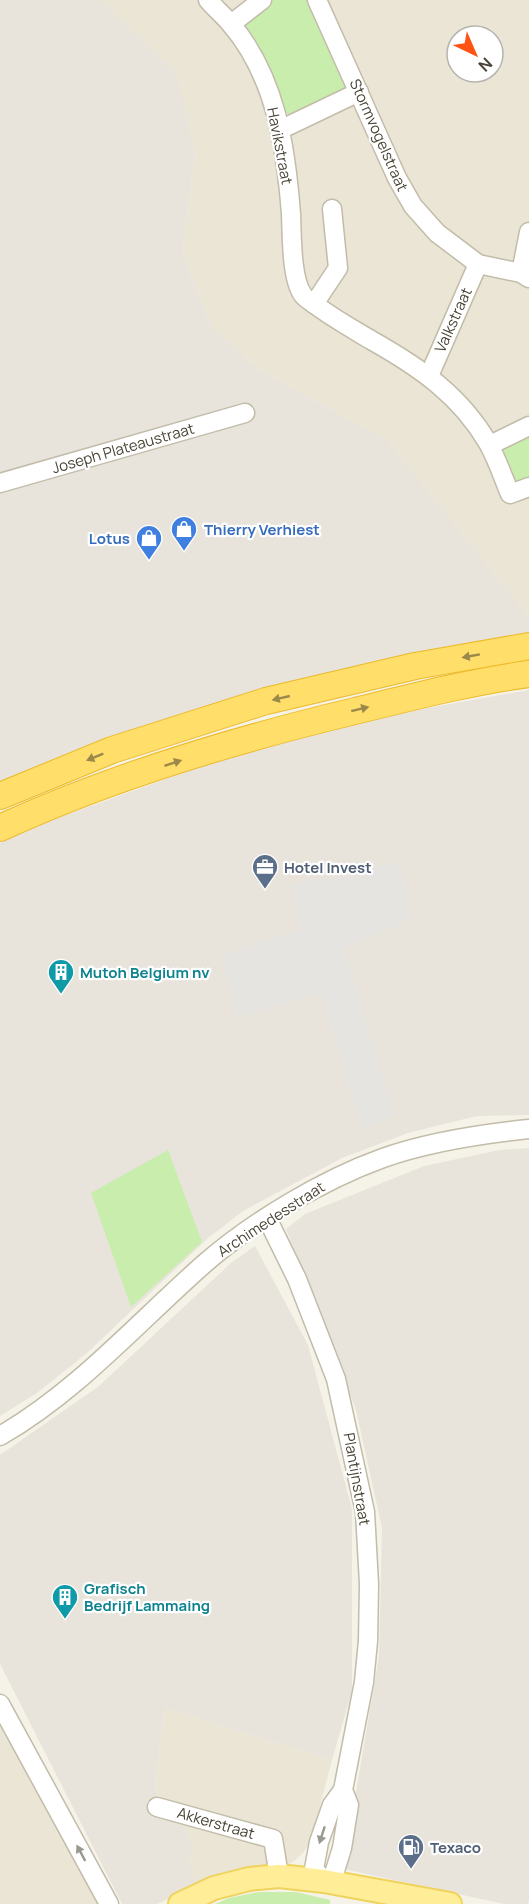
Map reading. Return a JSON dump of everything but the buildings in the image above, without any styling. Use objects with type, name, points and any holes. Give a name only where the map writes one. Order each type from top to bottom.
[{"type":"highway","points":[[0,796],[112,750],[266,701],[415,666],[529,646]]},
{"type":"highway","points":[[0,828],[118,780],[275,730],[435,691],[529,674]]},
{"type":"main road","points":[[180,1904],[214,1888],[249,1879],[279,1876],[324,1881],[450,1904]]},
{"type":"street","name":"Havikstraat","points":[[208,0],[231,24],[249,51],[264,79],[280,128],[286,163],[295,275],[303,295],[332,318],[386,348],[429,376],[450,393],[472,419],[490,446],[510,494],[529,487]]},
{"type":"street","points":[[231,24],[262,0]]},
{"type":"street","name":"Stormvogelstraat","points":[[317,0],[404,194],[437,233],[478,264],[525,275]]},
{"type":"street","points":[[280,128],[359,92]]},
{"type":"street","points":[[314,304],[338,268],[332,209]]},
{"type":"street","points":[[525,275],[529,232]]},
{"type":"street","name":"Valkstraat","points":[[429,376],[478,264]]},
{"type":"street","name":"Joseph Plateaustraat","points":[[0,483],[245,413]]},
{"type":"street","points":[[490,446],[529,426]]},
{"type":"street","name":"Archimedesstraat","points":[[0,1436],[73,1385],[212,1258],[267,1218],[318,1186],[383,1158],[477,1134],[529,1129]]},
{"type":"street","name":"Plantijnstraat","points":[[267,1218],[297,1279],[336,1379],[365,1512],[369,1584],[368,1641],[364,1682],[343,1790],[332,1805],[317,1851],[314,1869],[324,1881]]},
{"type":"street","points":[[0,1704],[109,1904]]},
{"type":"street","name":"Akkerstraat","points":[[157,1807],[273,1839],[279,1876]]},
{"type":"shaded area","points":[[0,0],[101,0],[176,73],[195,154],[182,251],[212,327],[258,369],[388,441],[529,616],[529,632],[337,671],[223,702],[96,744],[0,782]]},
{"type":"shaded area","points":[[101,0],[529,0],[529,616],[388,441],[258,369],[212,327],[182,251],[195,154]]},
{"type":"shaded area","points":[[529,690],[529,1115],[477,1116],[408,1133],[342,1158],[243,1211],[207,1239],[87,1353],[37,1393],[0,1416],[0,843],[55,819],[196,768],[319,732],[422,709]]},
{"type":"shaded area","points":[[400,861],[409,920],[344,949],[394,1115],[362,1129],[322,993],[238,1017],[220,955],[302,929],[291,886],[322,877],[324,882]]},
{"type":"shaded area","points":[[529,1148],[529,1900],[528,1904],[504,1904],[343,1869],[379,1656],[382,1528],[356,1410],[286,1229],[305,1214],[424,1166],[499,1150]]},
{"type":"shaded area","points":[[255,1246],[308,1345],[352,1509],[352,1691],[332,1760],[165,1708],[155,1782],[158,1800],[180,1820],[194,1852],[185,1857],[199,1885],[157,1904],[122,1904],[0,1664],[0,1455],[99,1386],[232,1262]]},
{"type":"shaded area","points":[[165,1708],[332,1760],[311,1840],[303,1853],[284,1867],[199,1885],[184,1857],[194,1852],[158,1800],[155,1782]]},
{"type":"shaded area","points":[[0,1726],[99,1904],[0,1904]]},
{"type":"green space","points":[[273,0],[310,0],[347,85],[345,91],[291,116],[283,110],[246,31],[252,17]]},
{"type":"green space","points":[[529,435],[529,479],[516,485],[500,448]]},
{"type":"green space","points":[[168,1150],[202,1242],[131,1307],[91,1193]]},
{"type":"green space","points":[[259,1892],[296,1892],[330,1900],[330,1904],[215,1904],[229,1898]]},
{"type":"place","name":"Thierry Verhiest","points":[[184,552]]},
{"type":"place","name":"Lotus","points":[[149,561]]},
{"type":"place","name":"Hotel Invest","points":[[265,890]]},
{"type":"place","name":"Mutoh Belgium nv","points":[[61,995]]},
{"type":"place","name":"Grafisch Bedrijf Lammaing","points":[[65,1620]]},
{"type":"place","name":"Texaco","points":[[411,1870]]}]
